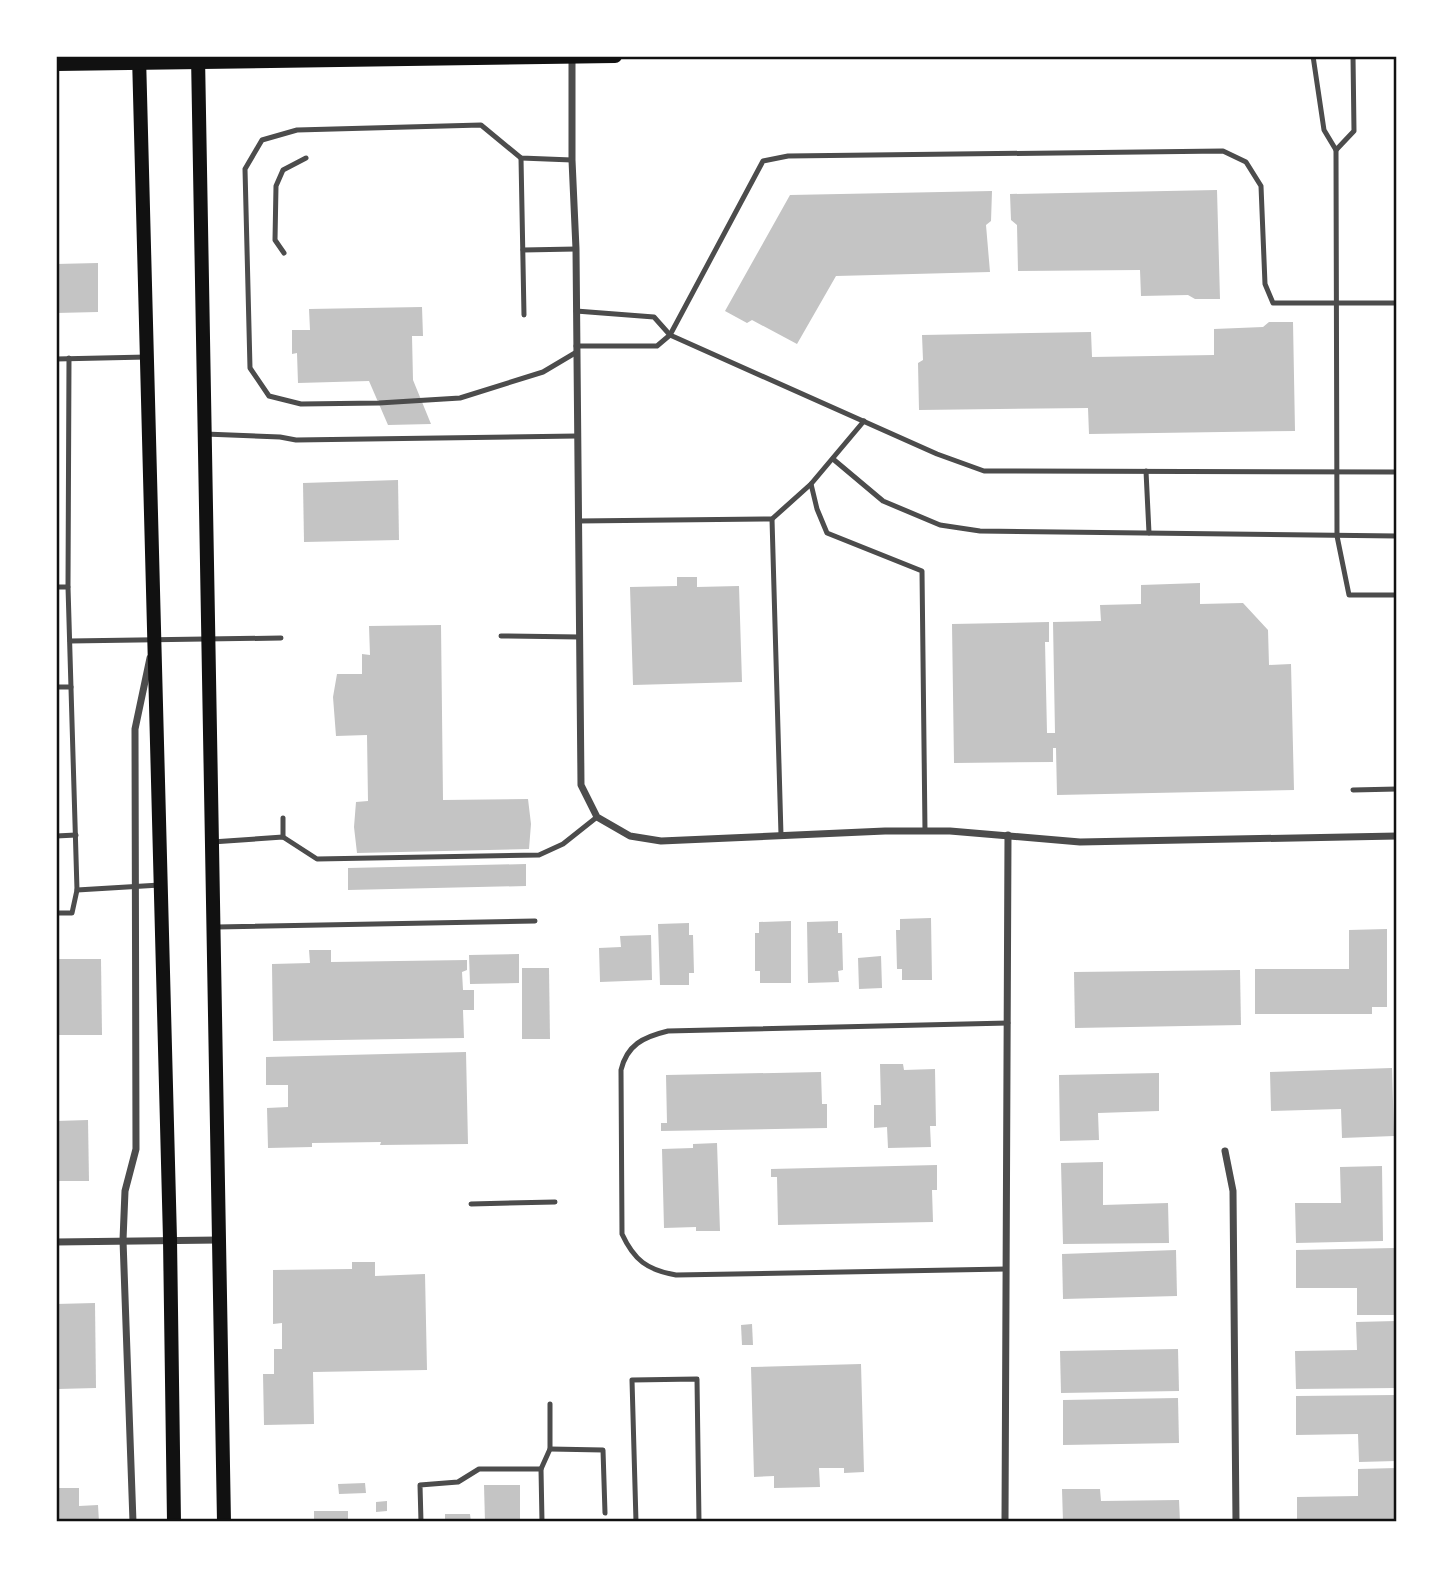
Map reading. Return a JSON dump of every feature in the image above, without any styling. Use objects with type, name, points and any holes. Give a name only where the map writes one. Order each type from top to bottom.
[{"type":"main road","points":[[56,64],[139,59],[615,56]]},
{"type":"main road","points":[[139,59],[170,1239],[174,1522]]},
{"type":"main road","points":[[198,59],[224,1522]]},
{"type":"street","points":[[572,57],[581,785],[597,817],[630,836],[661,841],[885,831],[1008,835],[1080,842],[1397,836]]},
{"type":"street","points":[[133,1522],[123,1240],[125,1191],[136,1149],[135,729],[154,638]]},
{"type":"street","points":[[1005,1522],[1008,835]]},
{"type":"street","points":[[1224,1151],[1233,1191],[1236,1522]]},
{"type":"street","points":[[56,1242],[219,1240]]},
{"type":"lane","points":[[1313,56],[1324,130],[1336,150],[1337,536],[1349,595],[1397,595]]},
{"type":"lane","points":[[1336,150],[1354,131],[1353,56]]},
{"type":"lane","points":[[572,160],[521,158],[481,125],[297,130],[262,140],[245,169],[250,368],[269,396],[300,404],[411,402],[460,398],[542,372],[576,350],[657,346],[670,335],[763,161],[788,156],[1223,151],[1246,162],[1261,186],[1265,284],[1273,303],[1397,303]]},
{"type":"lane","points":[[284,253],[275,240],[276,186],[283,170],[306,158]]},
{"type":"lane","points":[[521,158],[524,315]]},
{"type":"lane","points":[[523,250],[576,249]]},
{"type":"lane","points":[[576,311],[654,317],[670,335],[937,454],[984,471],[1397,472]]},
{"type":"lane","points":[[56,359],[147,357]]},
{"type":"lane","points":[[56,913],[72,913],[78,890],[68,587],[69,358]]},
{"type":"lane","points":[[578,521],[772,519],[811,484],[864,421]]},
{"type":"lane","points":[[205,434],[296,440],[577,436]]},
{"type":"lane","points":[[833,459],[883,501],[940,525],[980,531],[1397,536]]},
{"type":"lane","points":[[1146,471],[1149,533]]},
{"type":"lane","points":[[811,484],[827,533],[922,571],[925,831]]},
{"type":"lane","points":[[772,519],[781,835]]},
{"type":"lane","points":[[56,587],[68,587]]},
{"type":"lane","points":[[501,636],[580,637]]},
{"type":"lane","points":[[70,641],[281,638]]},
{"type":"lane","points":[[56,687],[71,687]]},
{"type":"lane","points":[[1353,790],[1397,789]]},
{"type":"lane","points":[[212,842],[283,837],[317,859],[539,855],[563,844],[597,817]]},
{"type":"lane","points":[[283,818],[283,837]]},
{"type":"lane","points":[[56,836],[76,835]]},
{"type":"lane","points":[[78,890],[160,885]]},
{"type":"lane","points":[[214,927],[535,921]]},
{"type":"lane","points":[[1006,1269],[676,1275],[644,1264],[630,1251],[622,1234],[621,1070],[624,1056],[631,1047],[647,1036],[668,1031],[1007,1023]]},
{"type":"lane","points":[[471,1204],[555,1202]]},
{"type":"lane","points":[[636,1522],[632,1380],[697,1379],[699,1522]]},
{"type":"lane","points":[[542,1522],[541,1469],[550,1449],[550,1404]]},
{"type":"lane","points":[[550,1449],[603,1450],[605,1513]]},
{"type":"lane","points":[[421,1522],[420,1485],[458,1482],[480,1469],[541,1469]]},
{"type":"building","points":[[1217,190],[1220,299],[1195,299],[1188,295],[1141,296],[1140,270],[1018,271],[1017,225],[1011,220],[1010,194]]},
{"type":"building","points":[[992,191],[991,221],[986,225],[990,272],[836,276],[797,344],[752,320],[747,323],[725,311],[790,195]]},
{"type":"building","points":[[98,263],[98,312],[56,313],[56,264]]},
{"type":"building","points":[[422,307],[423,336],[412,336],[413,380],[431,424],[388,425],[369,381],[298,383],[297,353],[292,354],[292,330],[310,330],[309,309]]},
{"type":"building","points":[[1269,322],[1293,322],[1295,431],[1089,434],[1088,408],[919,410],[918,363],[923,360],[922,335],[1091,332],[1092,357],[1214,355],[1214,329],[1263,327]]},
{"type":"building","points":[[398,480],[399,540],[304,542],[303,483]]},
{"type":"building","points":[[677,577],[697,577],[697,587],[739,586],[742,682],[633,685],[630,587],[677,586]]},
{"type":"building","points":[[1200,583],[1200,604],[1243,603],[1268,630],[1269,665],[1291,664],[1294,790],[1057,795],[1056,748],[1053,748],[1053,762],[954,763],[952,624],[1049,622],[1049,642],[1045,642],[1047,733],[1055,733],[1053,622],[1101,621],[1100,605],[1141,604],[1141,585]]},
{"type":"building","points":[[441,625],[443,800],[528,799],[531,824],[529,849],[357,853],[354,827],[356,802],[368,801],[367,735],[336,736],[333,697],[337,674],[362,674],[362,654],[370,655],[369,626]]},
{"type":"building","points":[[526,864],[526,886],[348,890],[348,868]]},
{"type":"building","points":[[931,918],[932,980],[902,980],[902,969],[897,969],[896,930],[900,930],[900,919]]},
{"type":"building","points":[[791,921],[791,983],[760,983],[760,971],[755,971],[755,933],[759,933],[759,922]]},
{"type":"building","points":[[838,921],[838,933],[842,933],[843,970],[838,971],[839,982],[808,983],[807,922]]},
{"type":"building","points":[[689,923],[689,935],[693,935],[694,973],[689,973],[689,985],[660,985],[658,924]]},
{"type":"building","points":[[1387,929],[1387,1007],[1372,1007],[1372,1014],[1255,1014],[1255,969],[1349,969],[1349,930]]},
{"type":"building","points":[[651,935],[652,980],[600,982],[599,948],[621,947],[620,936]]},
{"type":"building","points":[[309,950],[331,950],[331,962],[467,960],[467,970],[462,972],[463,990],[474,990],[474,1010],[463,1010],[464,1038],[273,1041],[272,964],[310,963]]},
{"type":"building","points":[[519,954],[519,983],[470,984],[469,955]]},
{"type":"building","points":[[881,956],[882,988],[859,989],[858,958]]},
{"type":"building","points":[[56,959],[101,959],[102,1035],[56,1035]]},
{"type":"building","points":[[522,968],[549,968],[550,1039],[522,1039]]},
{"type":"building","points":[[1240,970],[1241,1025],[1075,1028],[1074,972]]},
{"type":"building","points":[[466,1052],[468,1144],[312,1143],[312,1147],[268,1148],[267,1108],[288,1107],[288,1085],[266,1085],[266,1057]]},
{"type":"building","points":[[880,1064],[903,1064],[904,1070],[935,1069],[936,1126],[930,1126],[931,1147],[888,1148],[887,1127],[874,1128],[874,1105],[881,1105]]},
{"type":"building","points":[[1392,1068],[1394,1136],[1342,1138],[1341,1109],[1271,1111],[1270,1072]]},
{"type":"building","points":[[821,1072],[822,1104],[827,1104],[827,1128],[661,1131],[661,1123],[667,1123],[666,1075]]},
{"type":"building","points":[[1159,1073],[1159,1111],[1098,1113],[1099,1140],[1060,1141],[1059,1075]]},
{"type":"building","points":[[88,1120],[89,1181],[56,1181],[56,1121]]},
{"type":"building","points":[[717,1143],[720,1231],[696,1231],[696,1227],[664,1228],[662,1149],[693,1148],[693,1144]]},
{"type":"building","points":[[1103,1162],[1103,1205],[1168,1203],[1169,1243],[1063,1244],[1061,1163]]},
{"type":"building","points":[[937,1165],[937,1190],[932,1190],[933,1222],[778,1225],[777,1177],[771,1177],[771,1169]]},
{"type":"building","points":[[1382,1166],[1383,1241],[1296,1243],[1295,1203],[1341,1203],[1340,1167]]},
{"type":"building","points":[[1395,1248],[1396,1315],[1357,1315],[1357,1288],[1296,1288],[1296,1250]]},
{"type":"building","points":[[1176,1250],[1177,1296],[1063,1299],[1062,1254]]},
{"type":"building","points":[[352,1262],[375,1262],[375,1276],[425,1274],[427,1370],[313,1372],[314,1424],[264,1425],[263,1374],[274,1374],[274,1349],[282,1349],[282,1323],[273,1324],[273,1270],[352,1269]]},
{"type":"building","points":[[95,1303],[96,1388],[58,1389],[56,1304]]},
{"type":"building","points":[[1396,1321],[1396,1388],[1296,1389],[1295,1351],[1357,1350],[1356,1322]]},
{"type":"building","points":[[752,1324],[753,1345],[742,1345],[741,1325]]},
{"type":"building","points":[[1178,1349],[1179,1391],[1061,1393],[1060,1351]]},
{"type":"building","points":[[861,1364],[864,1472],[844,1473],[844,1468],[819,1468],[820,1487],[774,1488],[774,1476],[754,1477],[751,1367]]},
{"type":"building","points":[[1395,1395],[1396,1461],[1359,1462],[1358,1434],[1296,1435],[1296,1396]]},
{"type":"building","points":[[1178,1398],[1179,1443],[1063,1445],[1063,1400]]},
{"type":"building","points":[[1397,1468],[1397,1522],[1297,1522],[1297,1497],[1358,1496],[1358,1469]]},
{"type":"building","points":[[365,1483],[366,1493],[339,1494],[338,1484]]},
{"type":"building","points":[[484,1485],[520,1485],[520,1522],[485,1522]]},
{"type":"building","points":[[56,1488],[79,1488],[79,1506],[98,1505],[99,1522],[56,1522]]},
{"type":"building","points":[[1062,1489],[1100,1489],[1101,1501],[1179,1500],[1180,1522],[1063,1522]]},
{"type":"building","points":[[387,1501],[387,1511],[376,1512],[376,1502]]},
{"type":"building","points":[[314,1511],[348,1511],[348,1522],[314,1522]]},
{"type":"building","points":[[445,1514],[470,1514],[471,1522],[445,1522]]}]
